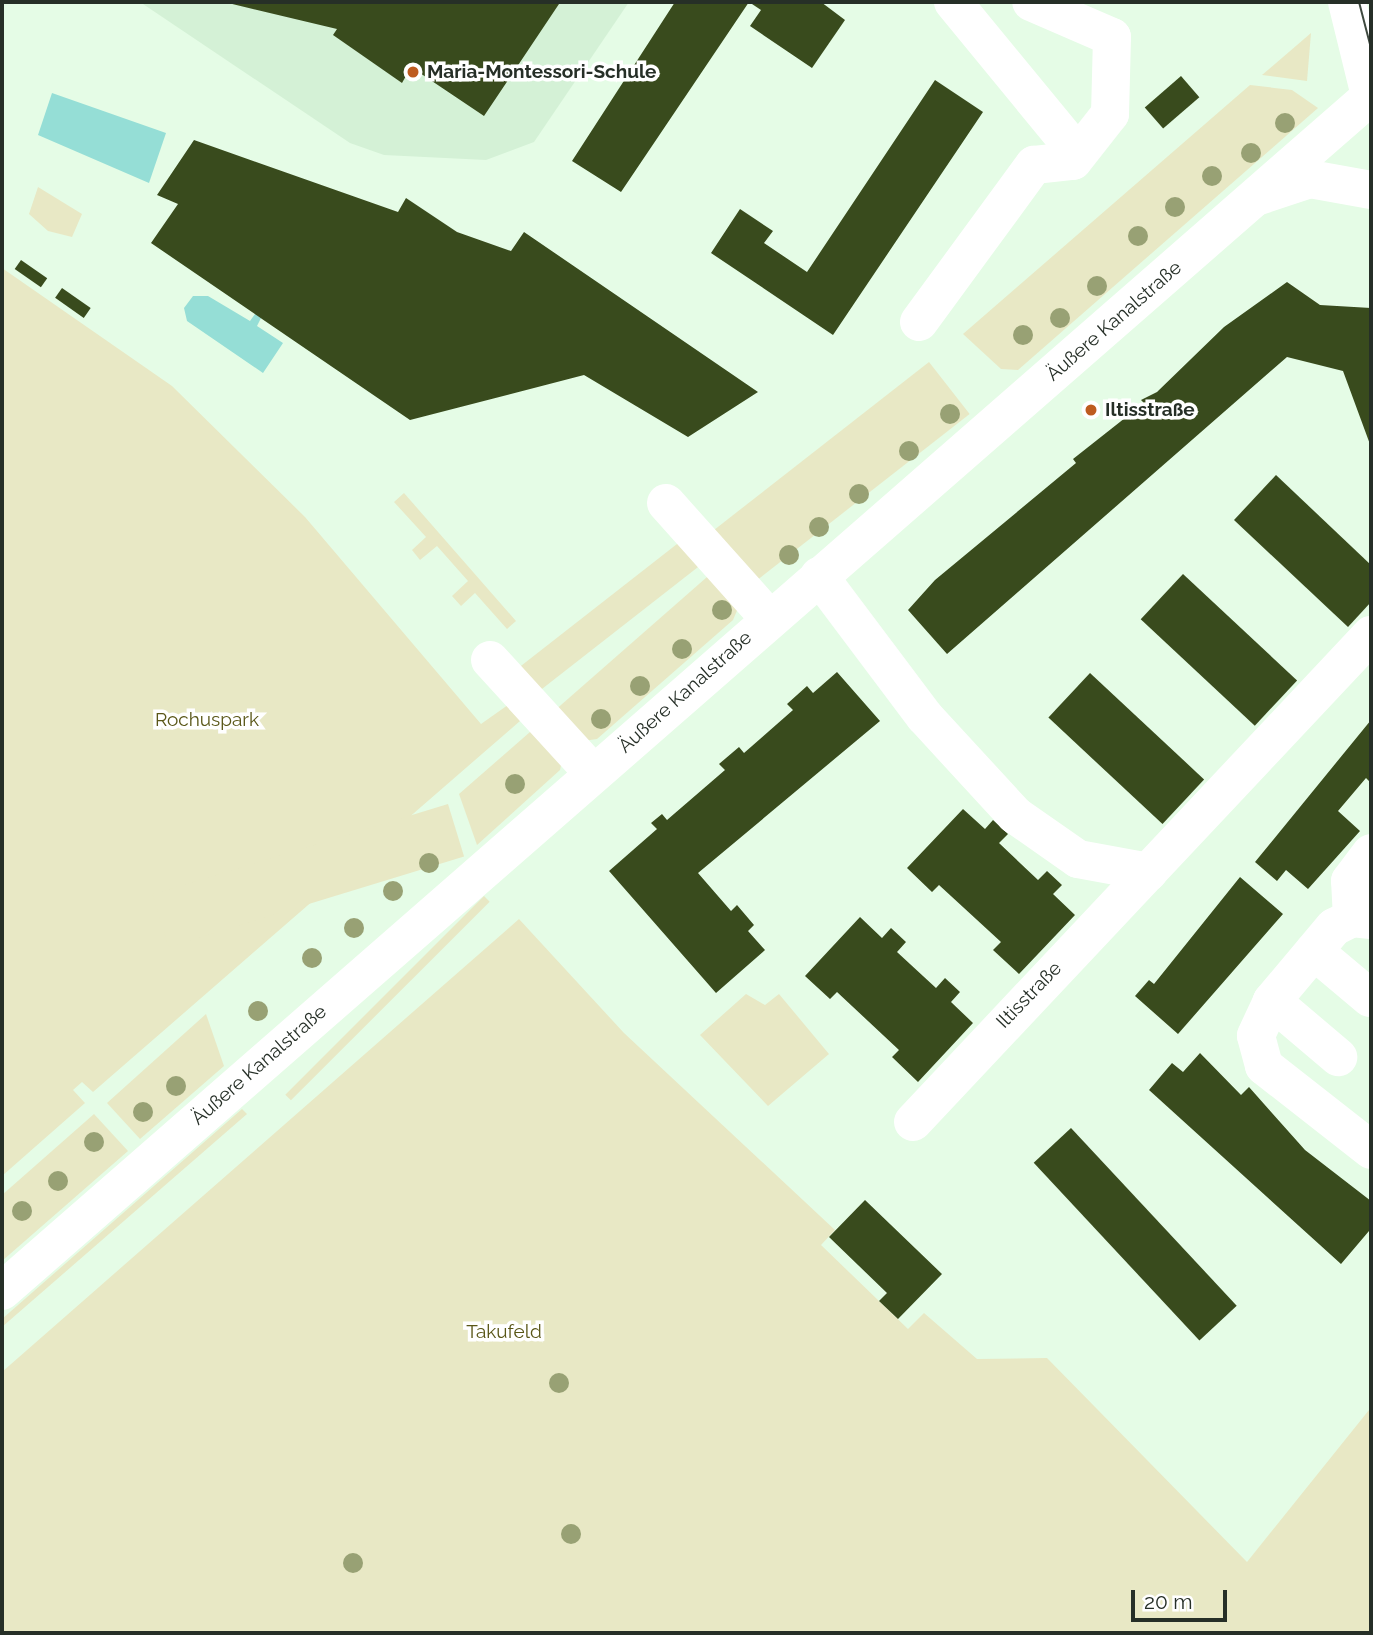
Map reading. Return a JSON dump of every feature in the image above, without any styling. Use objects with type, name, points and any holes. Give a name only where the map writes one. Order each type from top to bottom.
[{"type":"main road","points":[[953,2],[1063,136]]},
{"type":"main road","points":[[919,322],[1034,165],[1073,161],[1110,114],[1112,37],[1031,2]]},
{"type":"main road","points":[[1347,2],[1371,98]]},
{"type":"main road","name":"Äußere Kanalstraße","points":[[2,1291],[594,774],[768,617],[819,576],[1371,98]]},
{"type":"main road","points":[[1256,197],[1310,179],[1371,190]]},
{"type":"main road","points":[[666,503],[768,617]]},
{"type":"main road","points":[[819,576],[925,717],[1015,815],[1078,859],[1149,872]]},
{"type":"main road","name":"Iltisstraße","points":[[913,1122],[1371,635]]},
{"type":"main road","points":[[489,660],[594,774]]},
{"type":"main road","points":[[1371,853],[1350,881],[1362,919],[1334,927],[1272,1002],[1256,1036],[1264,1066],[1371,1150]]},
{"type":"main road","points":[[1314,951],[1370,998]]},
{"type":"main road","points":[[1272,1002],[1338,1057]]},
{"type":"shaded area","name":"Maria-Montessori-Schule","points":[[140,2],[629,2],[534,142],[486,160],[384,155],[350,143]]},
{"type":"green space","points":[[1311,33],[1307,81],[1262,75]]},
{"type":"green space","points":[[1250,85],[1292,90],[1318,108],[1018,370],[1001,369],[963,334]]},
{"type":"green space","points":[[38,187],[82,214],[72,237],[48,231],[29,214]]},
{"type":"green space","name":"Rochuspark","points":[[2,268],[172,386],[305,517],[481,724],[515,700],[528,714],[93,1092],[82,1082],[73,1090],[85,1103],[2,1176]]},
{"type":"green space","points":[[929,362],[970,414],[752,584],[712,532]]},
{"type":"green space","points":[[404,493],[516,621],[507,629],[475,593],[461,606],[452,596],[468,581],[437,546],[420,560],[412,550],[426,537],[394,502]]},
{"type":"green space","points":[[686,537],[705,561],[536,693],[517,669]]},
{"type":"green space","points":[[715,570],[739,606],[733,620],[597,739],[583,741],[553,712]]},
{"type":"green space","points":[[538,725],[562,761],[560,770],[477,845],[459,794]]},
{"type":"green space","points":[[448,804],[464,857],[169,947],[153,894]]},
{"type":"green space","points":[[484,896],[490,902],[291,1100],[285,1095]]},
{"type":"green space","name":"Takufeld","points":[[519,919],[624,1033],[835,1230],[821,1245],[908,1329],[924,1313],[977,1359],[1047,1358],[1247,1562],[1369,1410],[1371,1633],[2,1633],[2,1372]]},
{"type":"green space","points":[[746,994],[765,1005],[779,994],[829,1054],[768,1106],[700,1035]]},
{"type":"green space","points":[[206,1014],[224,1066],[140,1139],[107,1103]]},
{"type":"green space","points":[[242,1109],[247,1114],[2,1327],[2,1319]]},
{"type":"green space","points":[[94,1114],[128,1151],[2,1261],[2,1195]]},
{"type":"water","points":[[52,93],[166,133],[149,183],[38,135]]},
{"type":"water","points":[[193,296],[208,296],[250,321],[255,314],[261,318],[257,326],[283,343],[263,373],[187,321],[184,308]]},
{"type":"building","points":[[224,2],[559,4],[484,116],[411,67],[402,83],[333,35],[337,29]]},
{"type":"building","points":[[675,2],[749,2],[621,192],[572,161]]},
{"type":"building","points":[[749,2],[821,2],[845,20],[812,68],[750,26],[761,10]]},
{"type":"building","points":[[1181,76],[1199,97],[1163,129],[1145,107]]},
{"type":"building","points":[[935,80],[983,112],[833,335],[711,253],[740,209],[773,231],[764,243],[807,272]]},
{"type":"building","points":[[194,140],[398,212],[406,198],[457,232],[511,251],[524,232],[758,392],[688,437],[584,375],[410,420],[151,243],[178,204],[157,195]]},
{"type":"building","points":[[21,260],[47,278],[41,287],[15,269]]},
{"type":"building","points":[[1287,282],[1320,305],[1371,308],[1371,447],[1343,371],[1287,357],[947,654],[908,610],[935,580],[1076,463],[1073,459],[1144,403],[1141,400],[1157,392],[1224,327]]},
{"type":"building","points":[[62,288],[91,308],[84,318],[55,298]]},
{"type":"building","points":[[1276,475],[1371,565],[1371,602],[1348,627],[1234,520]]},
{"type":"building","points":[[1183,574],[1297,680],[1255,726],[1141,619]]},
{"type":"building","points":[[837,672],[880,721],[698,873],[731,911],[737,905],[754,925],[748,931],[765,950],[716,993],[609,871],[657,829],[651,823],[662,814],[667,820],[725,770],[719,764],[739,747],[744,753],[793,710],[787,704],[807,686],[813,693]]},
{"type":"building","points":[[1090,673],[1204,779],[1162,824],[1048,718]]},
{"type":"building","points":[[1371,720],[1371,783],[1366,778],[1338,811],[1360,831],[1308,889],[1286,870],[1277,881],[1255,862]]},
{"type":"building","points":[[963,809],[985,829],[993,820],[1008,834],[999,843],[1038,880],[1047,871],[1062,885],[1053,894],[1075,915],[1019,974],[993,950],[1001,942],[939,885],[932,892],[907,868]]},
{"type":"building","points":[[1240,877],[1283,914],[1178,1034],[1135,996],[1149,980],[1154,984]]},
{"type":"building","points":[[860,917],[882,938],[891,928],[906,942],[897,952],[936,988],[945,978],[960,992],[951,1002],[973,1023],[918,1082],[892,1057],[899,1050],[837,992],[830,999],[805,976]]},
{"type":"building","points":[[1200,1053],[1241,1095],[1249,1087],[1305,1150],[1371,1201],[1369,1231],[1341,1264],[1149,1090],[1172,1063],[1183,1072]]},
{"type":"building","points":[[1071,1128],[1237,1306],[1199,1341],[1034,1163]]},
{"type":"building","points":[[865,1200],[942,1274],[898,1319],[879,1301],[887,1293],[829,1237]]},
{"type":"tram line","points":[[1359,2],[1371,48]]},
{"type":"place","name":"Maria-Montessori-Schule","points":[[413,72]]},
{"type":"place","name":"Iltisstraße","points":[[1091,410]]}]
